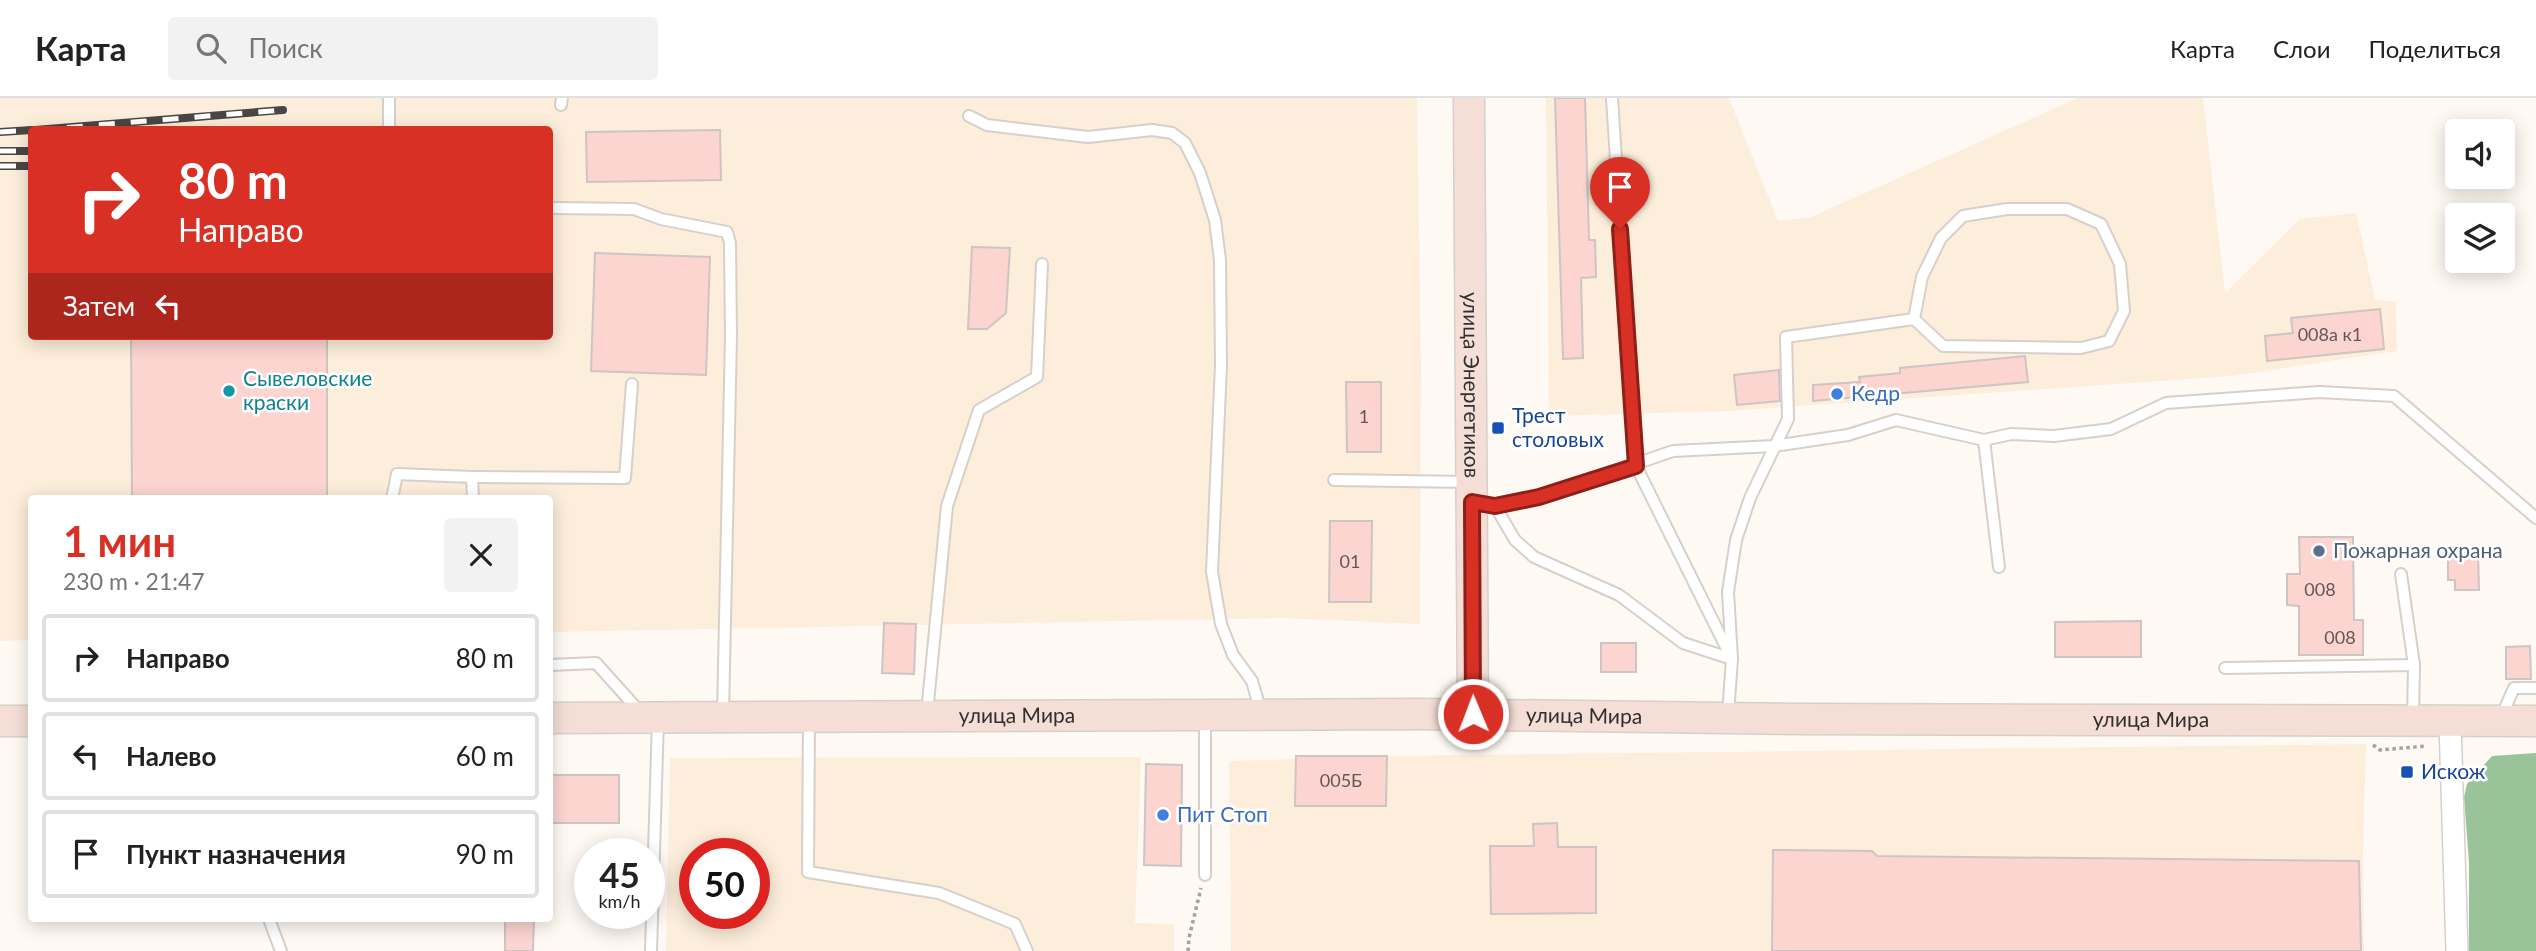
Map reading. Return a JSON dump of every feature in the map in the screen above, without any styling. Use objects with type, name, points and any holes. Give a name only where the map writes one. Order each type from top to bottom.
[{"type":"main road","name":"улица Энергетиков","points":[[1469,98],[1479,497],[1473,714]]},
{"type":"main road","name":"улица Мира","points":[[553,718],[1473,714],[2536,721]]},
{"type":"main road","points":[[0,721],[28,721]]},
{"type":"street","points":[[2450,722],[2456,951]]},
{"type":"lane","points":[[389,98],[389,126]]},
{"type":"lane","points":[[1612,98],[1636,466],[1732,659]]},
{"type":"lane","points":[[970,116],[987,125],[1088,137],[1152,131],[1172,134],[1185,143],[1200,173],[1215,220],[1220,260],[1222,365],[1212,572],[1221,624],[1233,655],[1252,681],[1262,715]]},
{"type":"lane","points":[[555,208],[634,209],[661,219],[727,232],[730,243],[731,335],[723,716]]},
{"type":"lane","points":[[2007,209],[2067,209],[2101,224],[2120,264],[2124,312],[2109,341],[2081,348],[1943,346],[1914,319],[1922,278],[1931,258],[1941,238],[1963,216],[2007,209]]},
{"type":"lane","points":[[927,716],[947,506],[979,411],[1037,377],[1042,264]]},
{"type":"lane","points":[[1728,717],[1732,659],[1728,592],[1736,540],[1750,498],[1788,419],[1786,337],[1914,319]]},
{"type":"lane","points":[[394,495],[397,474],[472,478],[625,478],[632,384]]},
{"type":"lane","points":[[1334,480],[1479,497],[1539,497],[1636,466],[1673,451],[1774,446],[1849,435],[1896,421],[1983,440],[2011,434],[2054,436],[2111,429],[2166,403],[2319,392],[2394,396],[2536,519]]},
{"type":"lane","points":[[1983,440],[1999,567]]},
{"type":"lane","points":[[472,478],[473,495]]},
{"type":"lane","points":[[1479,497],[1515,540],[1534,557],[1619,595],[1684,643],[1732,659]]},
{"type":"lane","points":[[2401,574],[2414,665],[2413,722]]},
{"type":"lane","points":[[553,665],[596,663],[651,716],[651,951]]},
{"type":"lane","points":[[2225,668],[2414,665]]},
{"type":"lane","points":[[2499,721],[2514,688],[2536,688]]},
{"type":"lane","points":[[809,715],[808,872],[939,893],[1015,924],[1027,951]]},
{"type":"lane","points":[[1205,715],[1205,875]]},
{"type":"lane","points":[[270,922],[281,951]]},
{"type":"path","points":[[1188,951],[1205,875]]},
{"type":"shaded area","points":[[0,98],[1417,98],[1421,364],[1420,624],[1282,618],[553,632],[553,495],[28,495],[28,640],[0,641]]},
{"type":"shaded area","points":[[1546,98],[1729,98],[1778,221],[1811,217],[2078,98],[2203,98],[2225,293],[2300,219],[2356,213],[2375,299],[2396,302],[2397,351],[2232,376],[1729,411],[1549,416]]},
{"type":"shaded area","points":[[2366,744],[2364,951],[1231,951],[1229,761],[1387,756]]},
{"type":"shaded area","points":[[1141,757],[1135,923],[1174,924],[1174,951],[666,951],[670,758]]},
{"type":"green space","points":[[2536,753],[2536,951],[2469,951],[2469,862],[2464,797],[2467,784],[2492,756]]},
{"type":"building","points":[[1555,98],[1585,98],[1589,240],[1595,240],[1596,277],[1581,278],[1583,358],[1563,359]]},
{"type":"building","points":[[720,130],[721,180],[587,182],[586,132]]},
{"type":"building","points":[[972,247],[1010,248],[1006,313],[987,329],[968,329]]},
{"type":"building","points":[[595,253],[710,257],[706,375],[591,371]]},
{"type":"building","points":[[2380,309],[2384,349],[2267,361],[2265,336],[2293,333],[2291,318]]},
{"type":"building","name":"Сывеловские краски","points":[[131,340],[327,340],[327,495],[132,495]]},
{"type":"building","points":[[2025,356],[2028,382],[1813,401],[1813,385],[1860,382],[1859,377],[1900,373],[1900,368]]},
{"type":"building","points":[[1779,370],[1780,401],[1737,405],[1734,375]]},
{"type":"building","points":[[1346,382],[1381,382],[1381,452],[1347,452]]},
{"type":"building","points":[[1330,521],[1372,521],[1371,602],[1329,602]]},
{"type":"building","points":[[2299,537],[2353,537],[2354,620],[2363,620],[2363,655],[2299,655],[2299,606],[2287,605],[2287,574],[2300,574]]},
{"type":"building","points":[[2448,552],[2478,552],[2479,590],[2455,590],[2455,580],[2448,580]]},
{"type":"building","points":[[2141,621],[2141,657],[2055,657],[2055,622]]},
{"type":"building","points":[[884,623],[916,624],[914,674],[882,673]]},
{"type":"building","points":[[1601,643],[1636,643],[1636,672],[1601,672]]},
{"type":"building","points":[[2530,646],[2531,679],[2506,679],[2506,647]]},
{"type":"building","points":[[1296,756],[1387,756],[1386,806],[1295,806]]},
{"type":"building","name":"Пит Стоп","points":[[1146,764],[1182,765],[1181,866],[1144,865]]},
{"type":"building","points":[[553,775],[619,775],[619,823],[553,823]]},
{"type":"building","points":[[1557,823],[1558,847],[1596,847],[1596,913],[1491,914],[1490,846],[1534,846],[1533,824]]},
{"type":"building","points":[[1773,850],[1872,851],[1877,856],[2359,861],[2361,951],[1772,951]]},
{"type":"building","points":[[505,922],[534,922],[533,951],[505,951]]},
{"type":"railway","points":[[85,126],[283,110]]},
{"type":"railway","points":[[0,132],[28,130]]},
{"type":"railway","points":[[0,151],[28,151]]},
{"type":"railway","points":[[0,166],[28,166]]},
{"type":"place","name":"Сывеловские краски","points":[[229,391]]},
{"type":"place","name":"Кедр","points":[[1837,394]]},
{"type":"place","name":"Трест столовых","points":[[1498,428]]},
{"type":"place","name":"Пожарная охрана","points":[[2319,551]]},
{"type":"place","name":"Искож","points":[[2407,772]]},
{"type":"place","name":"Пит Стоп","points":[[1163,815]]},
{"type":"route","points":[[1473,714],[1472,502],[1495,506],[1539,497],[1636,466],[1620,229]]}]
